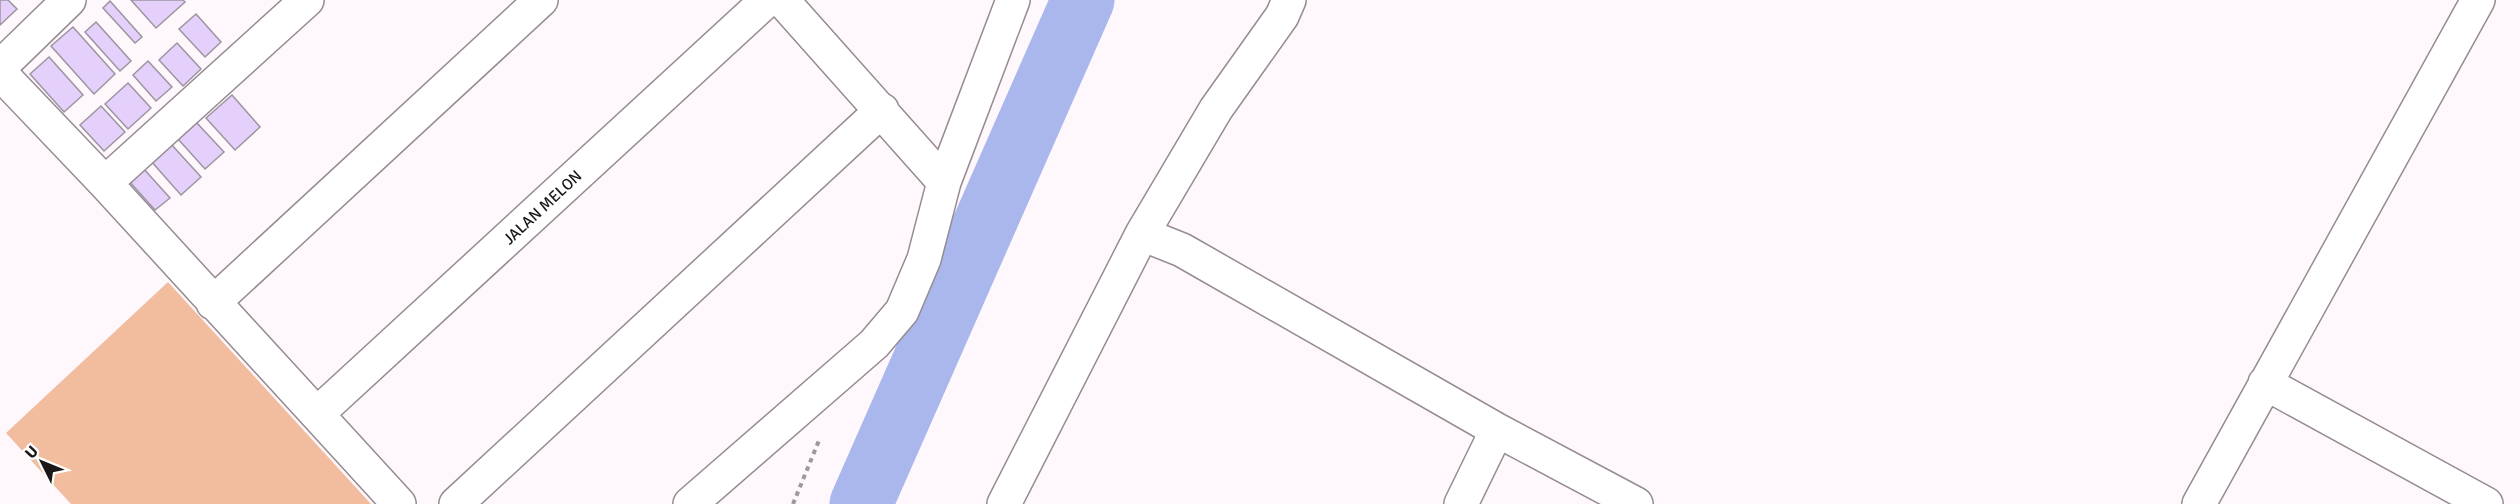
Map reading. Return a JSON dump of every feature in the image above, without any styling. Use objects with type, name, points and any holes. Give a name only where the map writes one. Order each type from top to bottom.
[{"type":"street","points":[[0,67],[69,0]]},
{"type":"street","points":[[105,183],[307,0]]},
{"type":"street","points":[[213,303],[542,0]]},
{"type":"street","name":"JALAN MELON","points":[[317,414],[768,0]]},
{"type":"street","points":[[782,0],[944,182]]},
{"type":"street","points":[[690,504],[874,344],[902,310],[924,259],[944,182],[1013,0]]},
{"type":"street","points":[[1004,504],[1142,234],[1216,109],[1282,16],[1289,0]]},
{"type":"street","points":[[2199,504],[2478,0]]},
{"type":"street","points":[[0,73],[105,183],[399,504]]},
{"type":"street","points":[[456,504],[882,110]]},
{"type":"street","points":[[1142,234],[1182,250],[1497,430],[1636,504]]},
{"type":"street","points":[[2265,383],[2486,504]]},
{"type":"street","points":[[1461,504],[1497,430]]},
{"type":"shaded area","points":[[168,282],[371,504],[71,504],[6,433]]},
{"type":"building","points":[[0,0],[8,0],[17,9],[0,25]]},
{"type":"building","points":[[131,0],[183,0],[185,2],[156,28]]},
{"type":"building","points":[[110,1],[142,37],[135,43],[103,8]]},
{"type":"building","points":[[196,14],[221,42],[205,57],[179,29]]},
{"type":"building","points":[[96,22],[131,61],[120,71],[85,32]]},
{"type":"building","points":[[73,27],[115,74],[94,94],[51,46]]},
{"type":"building","points":[[177,43],[201,69],[183,86],[159,60]]},
{"type":"building","points":[[49,57],[83,95],[64,112],[30,74]]},
{"type":"building","points":[[148,61],[172,87],[156,101],[133,75]]},
{"type":"building","points":[[128,83],[151,108],[128,129],[105,104]]},
{"type":"building","points":[[232,95],[260,127],[235,150],[206,118]]},
{"type":"building","points":[[101,106],[125,132],[104,151],[80,125]]},
{"type":"building","points":[[196,122],[224,152],[205,169],[178,139]]},
{"type":"building","points":[[171,144],[201,177],[181,195],[151,161]]},
{"type":"building","points":[[142,167],[170,198],[155,210],[128,180]]},
{"type":"waterway","points":[[861,504],[1083,0]]}]
